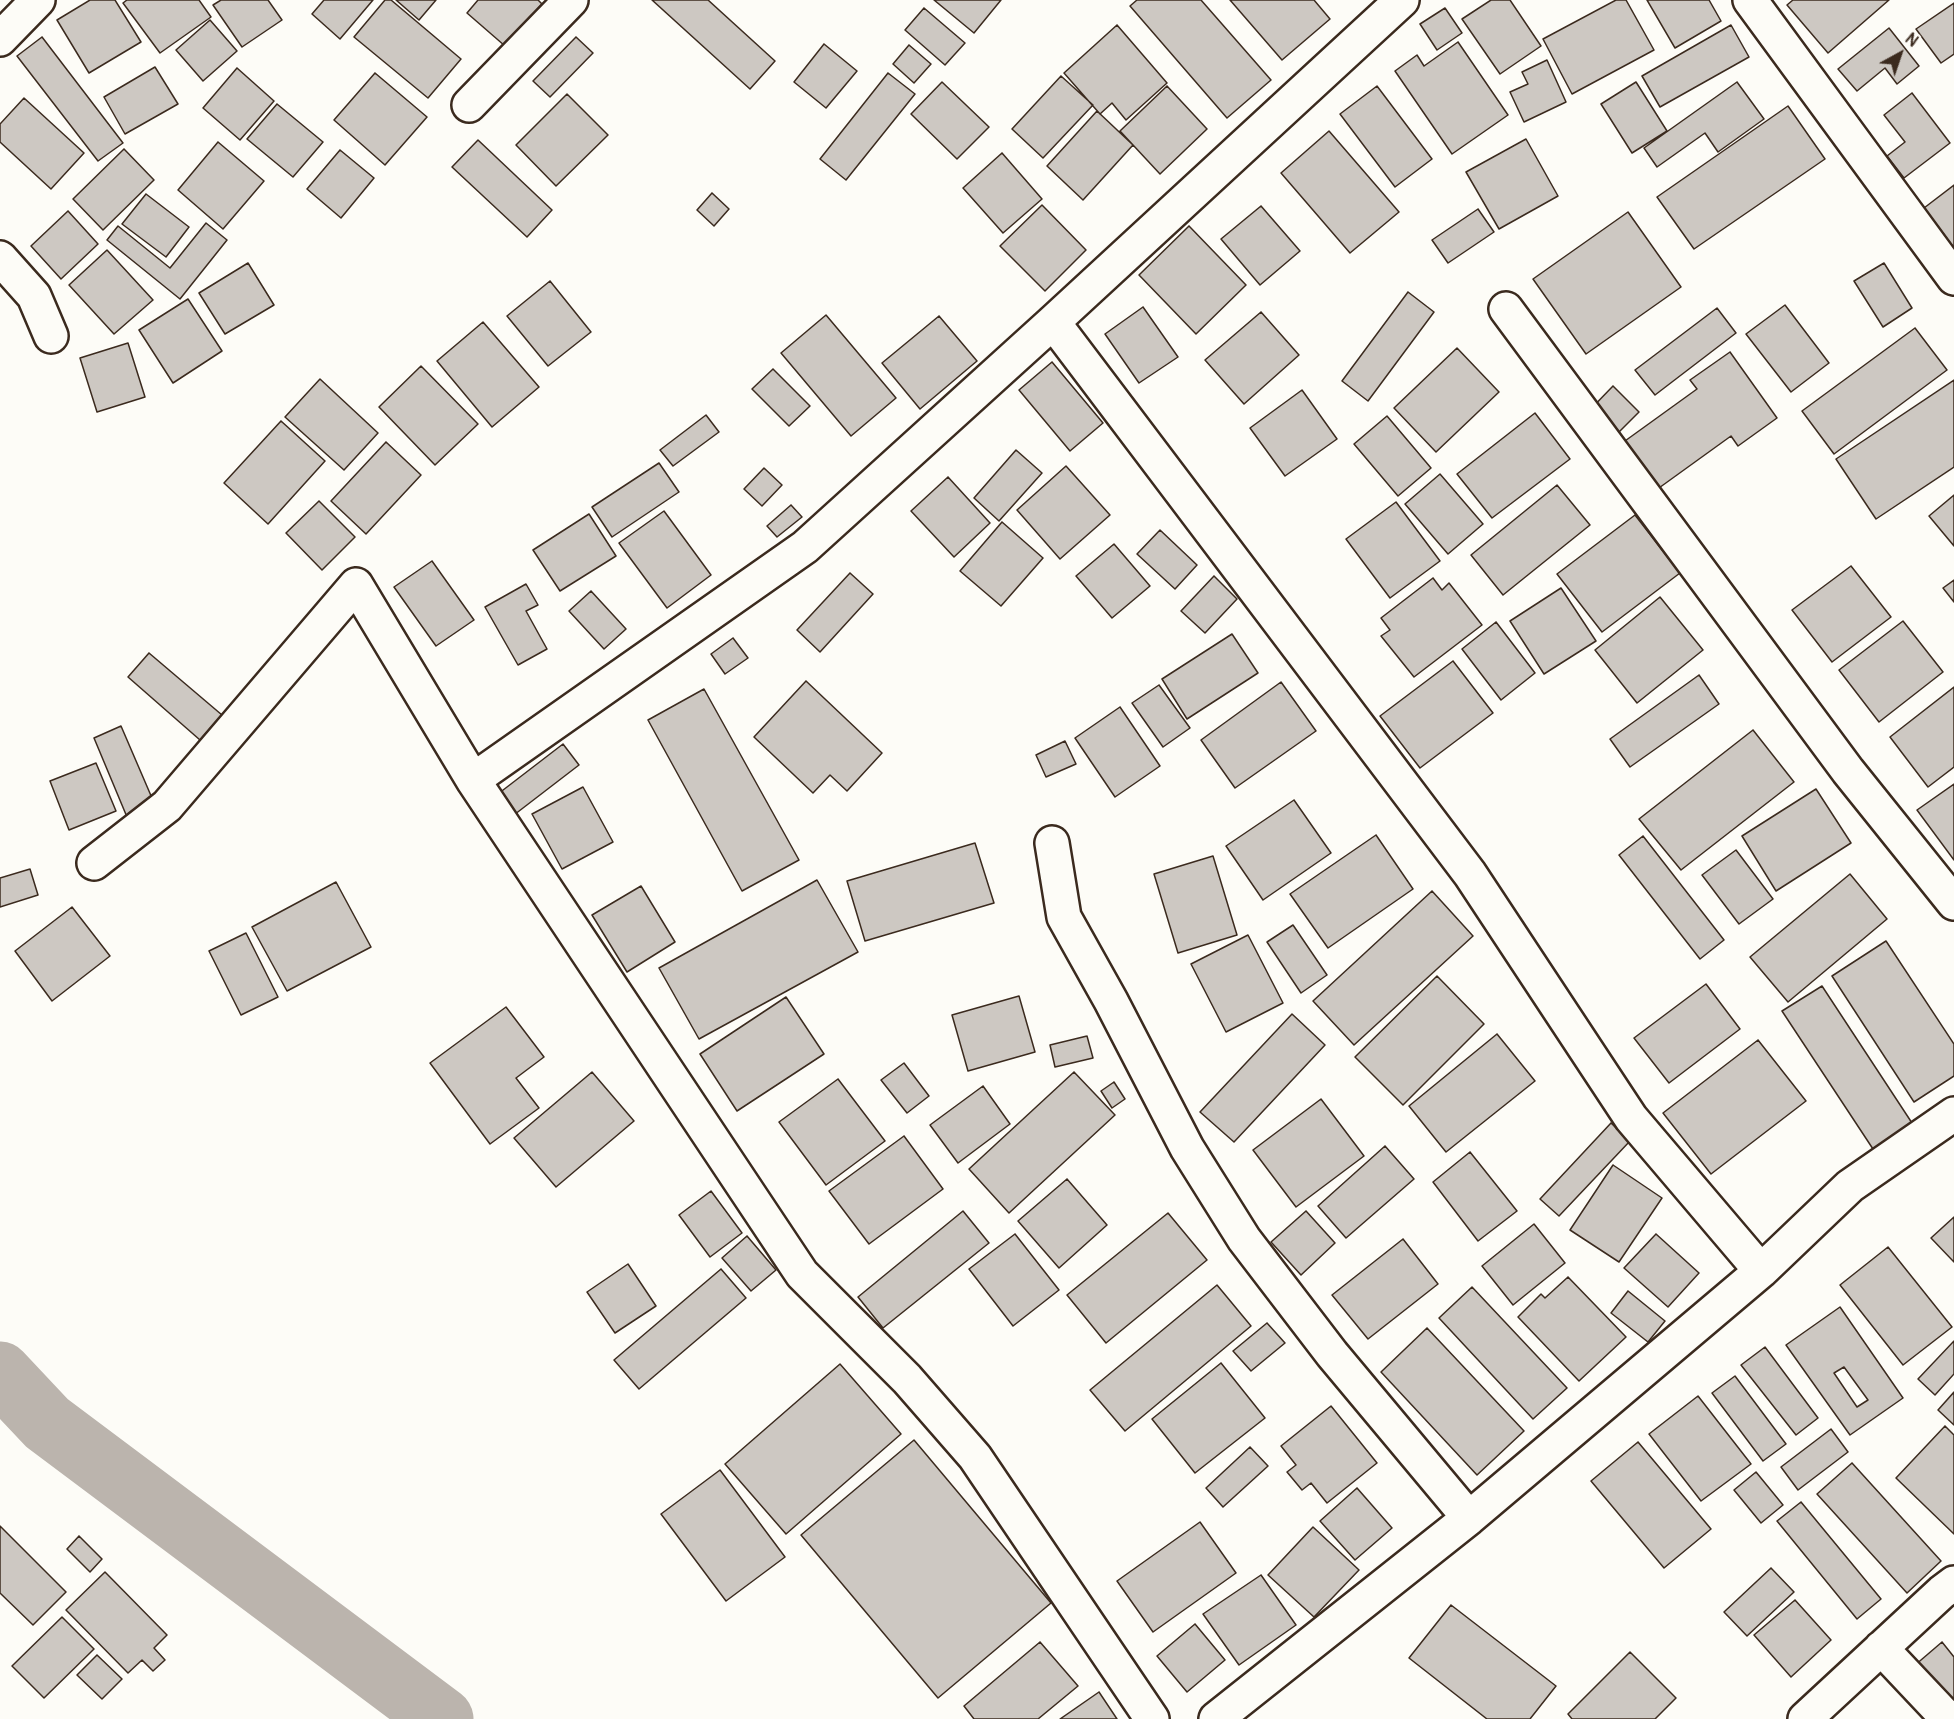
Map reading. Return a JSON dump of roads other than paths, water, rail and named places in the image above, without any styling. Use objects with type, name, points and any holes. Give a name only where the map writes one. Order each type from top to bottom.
[{"type":"street","points":[[0,39],[38,0]]},
{"type":"street","points":[[469,105],[571,0]]},
{"type":"street","points":[[473,780],[805,547],[1402,0]]},
{"type":"street","points":[[1750,0],[1954,278]]},
{"type":"street","points":[[0,258],[34,296],[51,336]]},
{"type":"street","points":[[1506,309],[1848,771],[1954,903]]},
{"type":"street","points":[[1053,322],[1470,874],[1631,1118],[1761,1271]]},
{"type":"street","points":[[94,863],[167,806],[356,585],[473,780],[802,1274],[907,1379],[975,1457],[1152,1719]]},
{"type":"street","points":[[1052,843],[1064,917],[1111,1001],[1187,1148],[1237,1229],[1332,1354],[1470,1518]]},
{"type":"street","points":[[1216,1719],[1470,1518],[1761,1271],[1850,1186],[1954,1114]]},
{"type":"street","points":[[1804,1719],[1942,1592],[1954,1584]]},
{"type":"street","points":[[1881,1648],[1948,1719]]},
{"type":"waterway","points":[[0,1373],[47,1423],[442,1719]]}]
